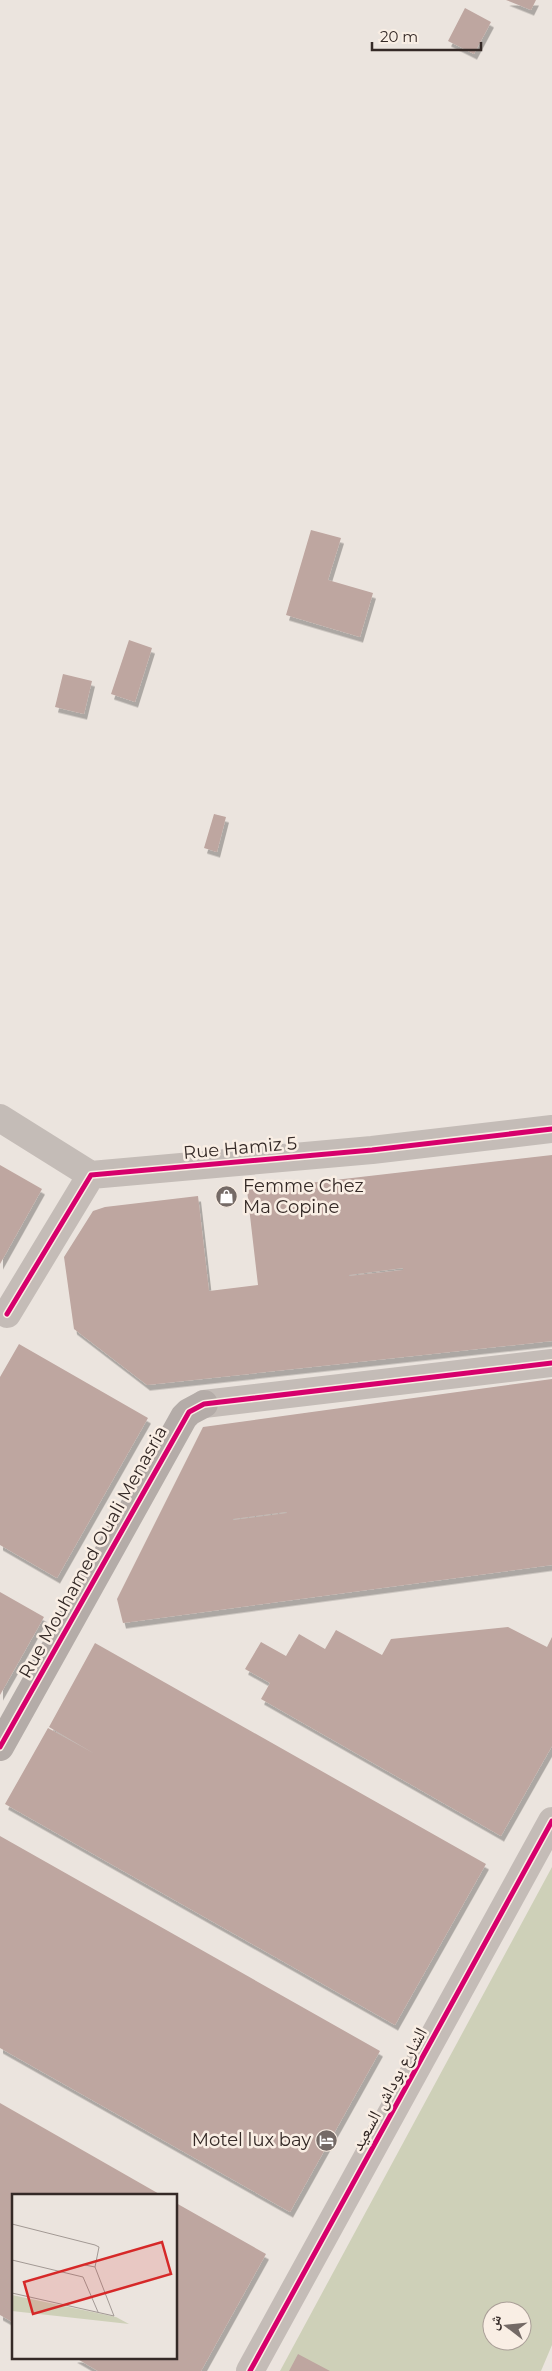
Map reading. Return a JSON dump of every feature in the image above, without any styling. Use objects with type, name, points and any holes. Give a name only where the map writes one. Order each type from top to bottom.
[{"type":"street","points":[[0,1118],[91,1175],[7,1314]]},
{"type":"street","name":"Rue Hamiz 5","points":[[91,1175],[372,1150],[552,1129]]},
{"type":"street","name":"Rue Mouhamed Ouali Menasria","points":[[0,1747],[184,1417],[189,1412],[204,1404],[552,1363]]},
{"type":"street","name":"الشارع بوداش السعيد","points":[[250,2371],[552,1821]]},
{"type":"green space","points":[[552,1867],[552,2345],[541,2371],[280,2371]]},
{"type":"building","points":[[506,0],[536,0],[531,10]]},
{"type":"building","points":[[465,8],[491,22],[474,54],[448,41]]},
{"type":"building","points":[[311,530],[341,538],[328,580],[373,593],[360,637],[286,615]]},
{"type":"building","points":[[129,640],[152,648],[135,702],[111,694]]},
{"type":"building","points":[[63,674],[92,681],[84,714],[55,707]]},
{"type":"building","points":[[214,814],[226,817],[217,852],[204,848]]},
{"type":"building","points":[[552,1155],[552,1341],[147,1385],[74,1329],[64,1257],[93,1211],[105,1207],[198,1196],[209,1291],[258,1285],[247,1190]],"holes":[[[403,1268],[403,1270],[349,1276]]]},
{"type":"building","points":[[0,1165],[42,1189],[0,1264]]},
{"type":"building","points":[[19,1344],[148,1418],[57,1578],[0,1545],[0,1377]]},
{"type":"building","points":[[552,1379],[552,1565],[123,1623],[117,1599],[203,1427]],"holes":[[[286,1512],[287,1513],[233,1520]]]},
{"type":"building","points":[[0,1592],[44,1617],[0,1695]]},
{"type":"building","points":[[508,1627],[547,1647],[552,1637],[552,1746],[501,1836],[261,1699],[270,1683],[245,1669],[261,1642],[286,1656],[299,1634],[325,1649],[336,1630],[382,1655],[391,1639]]},
{"type":"building","points":[[95,1643],[486,1864],[395,2025],[5,1804],[48,1728],[95,1754],[49,1727]]},
{"type":"building","points":[[0,1836],[380,2051],[290,2212],[0,2048]]},
{"type":"building","points":[[0,2103],[159,2194],[12,2194],[12,2322],[0,2315]]},
{"type":"building","points":[[178,2204],[266,2254],[201,2371],[98,2371],[76,2358],[178,2358]]},
{"type":"building","points":[[298,2354],[330,2371],[289,2371]]},
{"type":"cycle path","points":[[7,1314],[91,1175],[372,1150],[552,1129]]},
{"type":"cycle path","points":[[0,1747],[189,1412],[204,1404],[552,1363]]},
{"type":"cycle path","points":[[250,2371],[552,1821]]},
{"type":"place","name":"Femme Chez Ma Copine","points":[[227,1196]]},
{"type":"place","name":"Motel lux bay","points":[[327,2140]]}]
